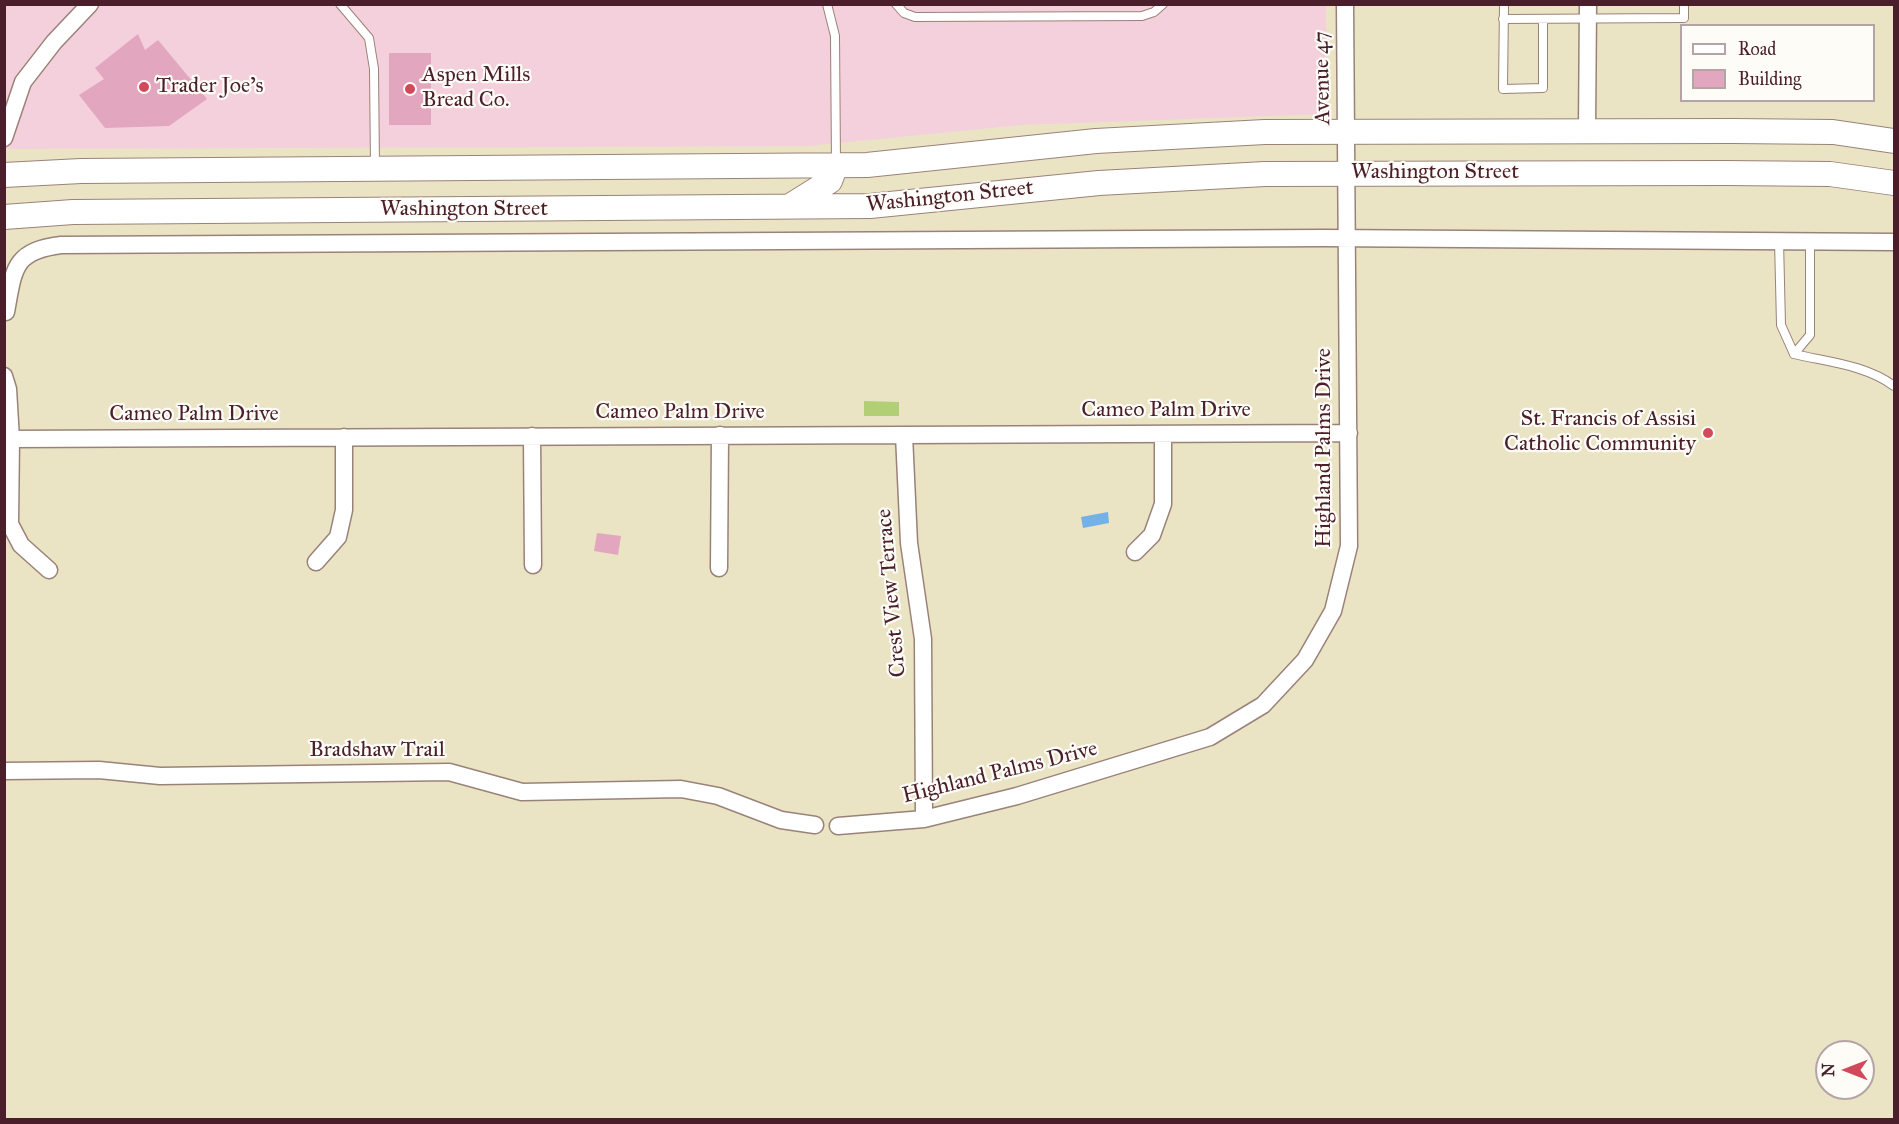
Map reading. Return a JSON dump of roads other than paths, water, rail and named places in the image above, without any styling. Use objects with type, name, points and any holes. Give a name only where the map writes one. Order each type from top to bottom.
[{"type":"main road","name":"Washington Street","points":[[4,217],[74,212],[870,207],[1108,182],[1265,174],[1347,152],[1587,130],[1833,132],[1894,141]]},
{"type":"main road","name":"Washington Street","points":[[4,175],[37,171],[836,165],[917,161],[990,151],[1096,141],[1265,132],[1347,152],[1806,174],[1894,183]]},
{"type":"main road","points":[[788,207],[830,181],[836,165]]},
{"type":"street","points":[[4,138],[23,82],[54,42],[90,4]]},
{"type":"street","name":"Avenue 47","points":[[1345,4],[1347,152]]},
{"type":"street","points":[[1587,130],[1588,12]]},
{"type":"street","name":"Highland Palms Drive","points":[[838,826],[924,819],[1017,796],[1210,737],[1263,705],[1305,660],[1334,611],[1349,546],[1347,152]]},
{"type":"street","points":[[6,312],[14,268],[25,255],[40,248],[61,245],[1347,238],[1894,242]]},
{"type":"street","points":[[4,376],[8,389],[11,439],[10,524],[21,545],[50,570]]},
{"type":"street","name":"Cameo Palm Drive","points":[[11,439],[1349,433]]},
{"type":"street","points":[[1135,552],[1152,535],[1163,504],[1163,434]]},
{"type":"street","points":[[719,568],[720,435]]},
{"type":"street","name":"Crest View Terrace","points":[[904,435],[909,543],[923,639],[924,819]]},
{"type":"street","points":[[532,436],[533,565]]},
{"type":"street","points":[[315,562],[338,537],[344,510],[344,437]]},
{"type":"street","name":"Bradshaw Trail","points":[[4,771],[99,770],[160,776],[449,772],[522,792],[681,789],[718,796],[781,820],[814,825]]},
{"type":"lane","points":[[340,4],[369,38],[374,69],[375,169]]},
{"type":"lane","points":[[827,4],[835,36],[836,165]]},
{"type":"lane","points":[[896,4],[904,13],[915,17],[1142,16],[1155,12],[1162,4]]},
{"type":"lane","points":[[1504,4],[1503,89],[1543,88],[1543,19]]},
{"type":"lane","points":[[1503,19],[1543,19],[1588,12],[1684,18],[1684,4]]},
{"type":"lane","points":[[1779,240],[1781,325],[1794,354]]},
{"type":"lane","points":[[1794,354],[1810,335],[1810,240]]},
{"type":"lane","points":[[1794,354],[1880,375],[1894,386]]},
{"type":"water","points":[[1108,512],[1109,523],[1083,528],[1081,517]]},
{"type":"place","name":"Trader Joe's","points":[[144,87]]},
{"type":"place","name":"Aspen Mills Bread Co.","points":[[410,89]]},
{"type":"place","name":"St. Francis of Assisi Catholic Community","points":[[1708,433]]}]
